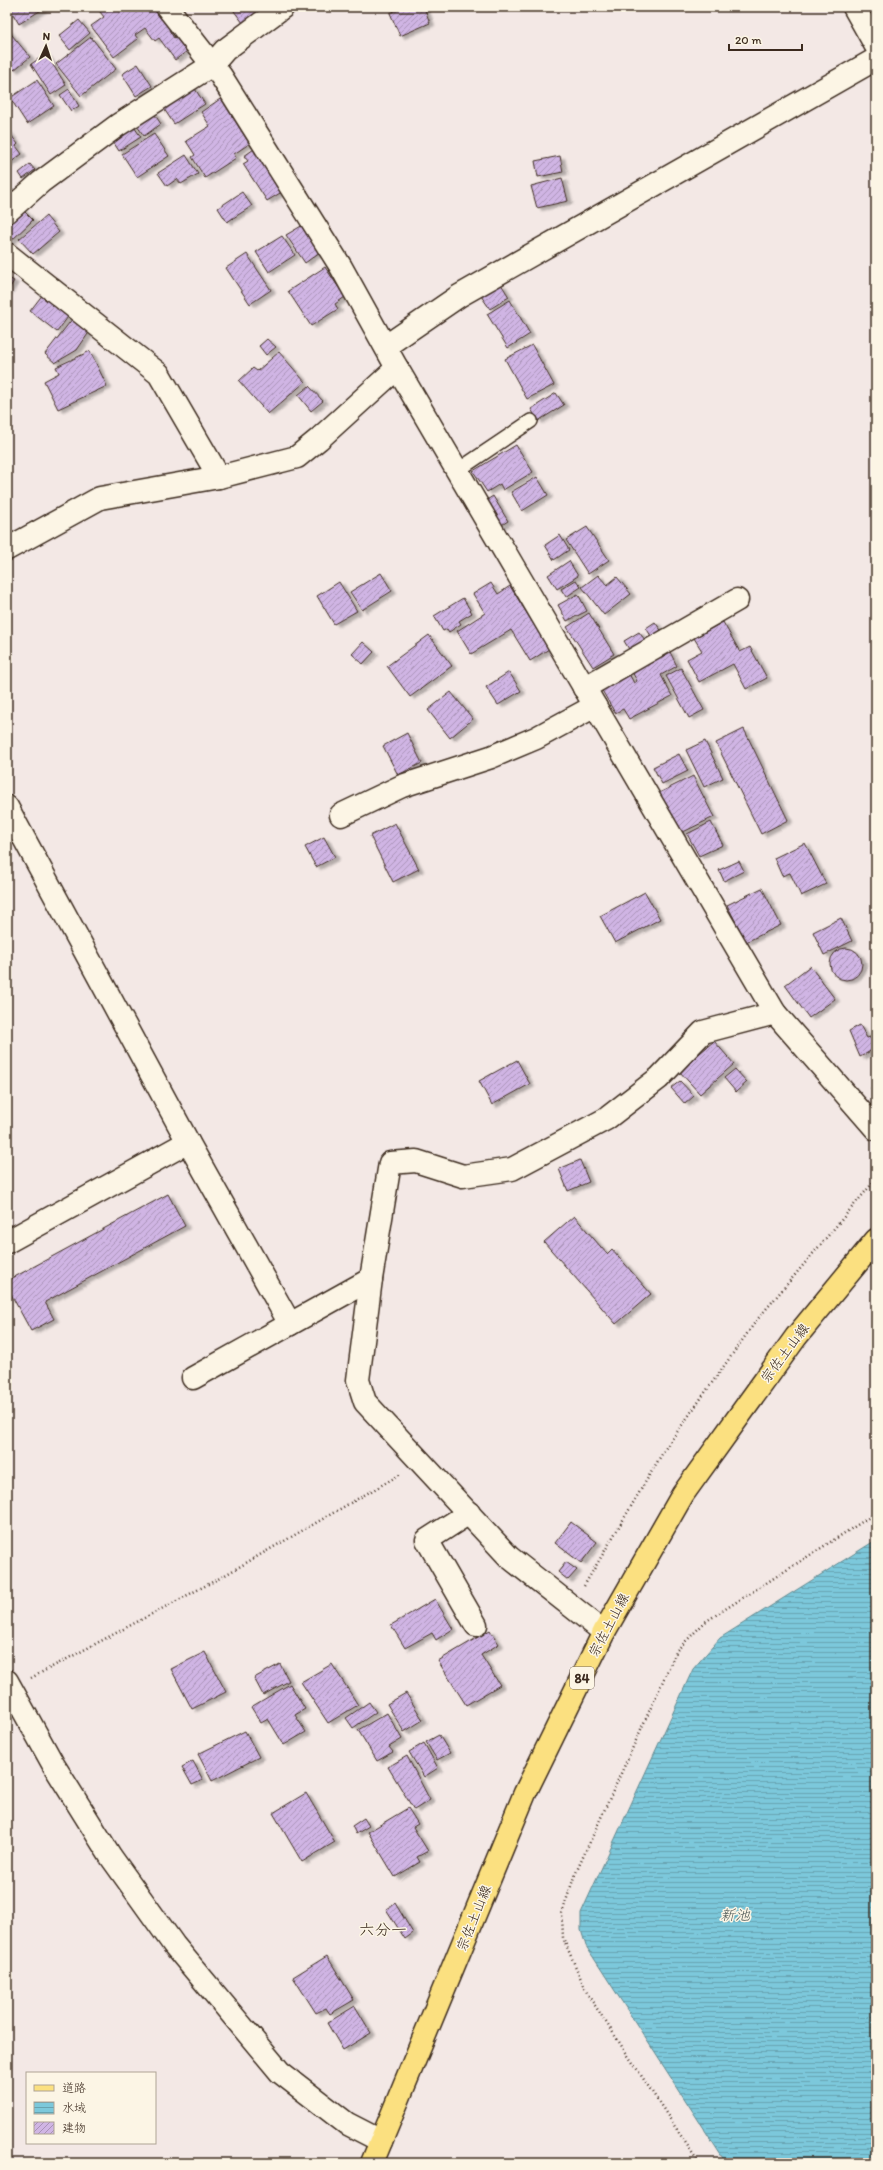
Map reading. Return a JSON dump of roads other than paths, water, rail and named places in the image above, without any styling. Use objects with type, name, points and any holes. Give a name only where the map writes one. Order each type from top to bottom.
[{"type":"main road","name":"宗佐土山線","points":[[372,2163],[525,1793],[604,1632],[683,1494],[796,1337],[876,1240]]},
{"type":"street","points":[[167,7],[212,65],[341,267],[397,368],[775,1013],[876,1129]]},
{"type":"street","points":[[7,212],[41,182],[118,125],[212,65],[226,50],[283,7]]},
{"type":"street","points":[[854,7],[876,46]]},
{"type":"street","points":[[386,346],[459,296],[876,59]]},
{"type":"street","points":[[7,254],[158,374],[219,477]]},
{"type":"street","points":[[7,549],[100,498],[219,477],[297,457],[397,368]]},
{"type":"street","points":[[341,815],[402,786],[491,757],[530,741],[590,697],[737,600]]},
{"type":"street","points":[[7,807],[188,1142],[290,1324]]},
{"type":"street","points":[[604,1632],[509,1557],[365,1402],[358,1380],[371,1279],[390,1163],[416,1162],[464,1176],[512,1169],[606,1119],[659,1078],[703,1032],[775,1013]]},
{"type":"street","points":[[7,1242],[188,1142]]},
{"type":"street","points":[[192,1378],[371,1279]]},
{"type":"street","points":[[469,1513],[427,1540],[476,1625]]},
{"type":"street","points":[[9,1685],[53,1764],[107,1851],[174,1945],[280,2072],[346,2123],[381,2141]]},
{"type":"lane","points":[[458,471],[531,420]]},
{"type":"water","name":"新池","points":[[876,1540],[876,2163],[726,2163],[586,1946],[581,1930],[581,1913],[693,1669],[720,1638]]},
{"type":"district","name":"六分一","points":[[383,1929]]}]
